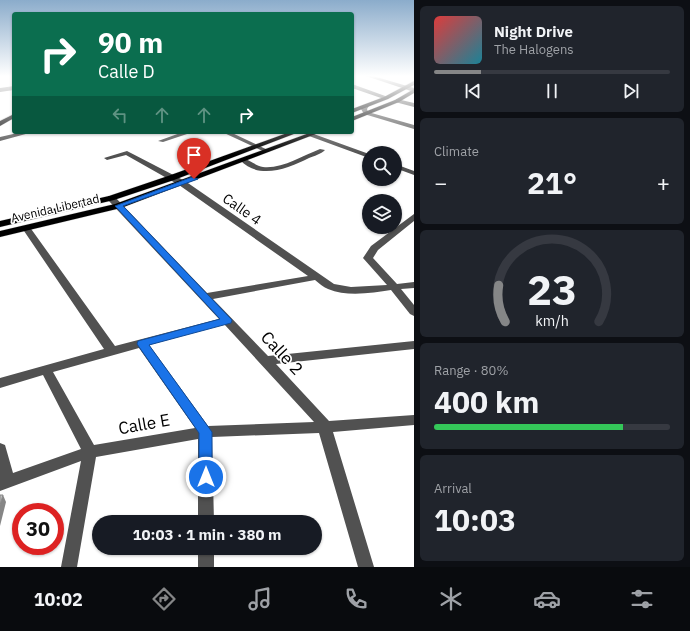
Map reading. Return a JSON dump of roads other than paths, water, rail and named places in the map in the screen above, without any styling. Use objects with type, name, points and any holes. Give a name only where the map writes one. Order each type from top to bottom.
[{"type":"main road","points":[[354,110],[375,102]]},
{"type":"main road","points":[[354,118],[393,102]]},
{"type":"main road","points":[[1,122],[12,117]]},
{"type":"main road","name":"Avenida Libertad","points":[[4,223],[115,202],[171,178],[290,134]]},
{"type":"main road","name":"Avenida Libertad","points":[[0,234],[26,228],[182,183],[312,134]]},
{"type":"street","points":[[403,102],[414,105]]},
{"type":"street","points":[[366,106],[364,109],[366,113],[414,127]]},
{"type":"street","points":[[0,139],[21,134]]},
{"type":"street","points":[[161,141],[184,134]]},
{"type":"street","points":[[229,134],[267,151]]},
{"type":"street","points":[[317,134],[362,153]]},
{"type":"street","points":[[243,160],[256,167],[282,167],[322,150]]},
{"type":"street","name":"Calle 4","points":[[107,158],[127,153],[182,183],[331,287],[341,290],[414,285]]},
{"type":"street","points":[[406,170],[414,166]]},
{"type":"street","points":[[402,169],[414,173]]},
{"type":"street","name":"Calle 2","points":[[115,202],[322,422],[366,567]]},
{"type":"street","points":[[414,217],[374,248],[368,258],[394,286],[414,312]]},
{"type":"street","points":[[4,223],[13,231]]},
{"type":"street","points":[[26,228],[112,351]]},
{"type":"street","points":[[206,297],[316,277]]},
{"type":"street","points":[[0,383],[227,320]]},
{"type":"street","points":[[142,344],[205,432],[206,515]]},
{"type":"street","points":[[266,361],[414,345]]},
{"type":"street","points":[[46,370],[90,452],[70,567]]},
{"type":"street","name":"Calle E","points":[[4,482],[90,452],[205,432],[324,427],[414,420]]},
{"type":"street","points":[[0,449],[4,482]]},
{"type":"street","points":[[206,555],[206,567]]}]
